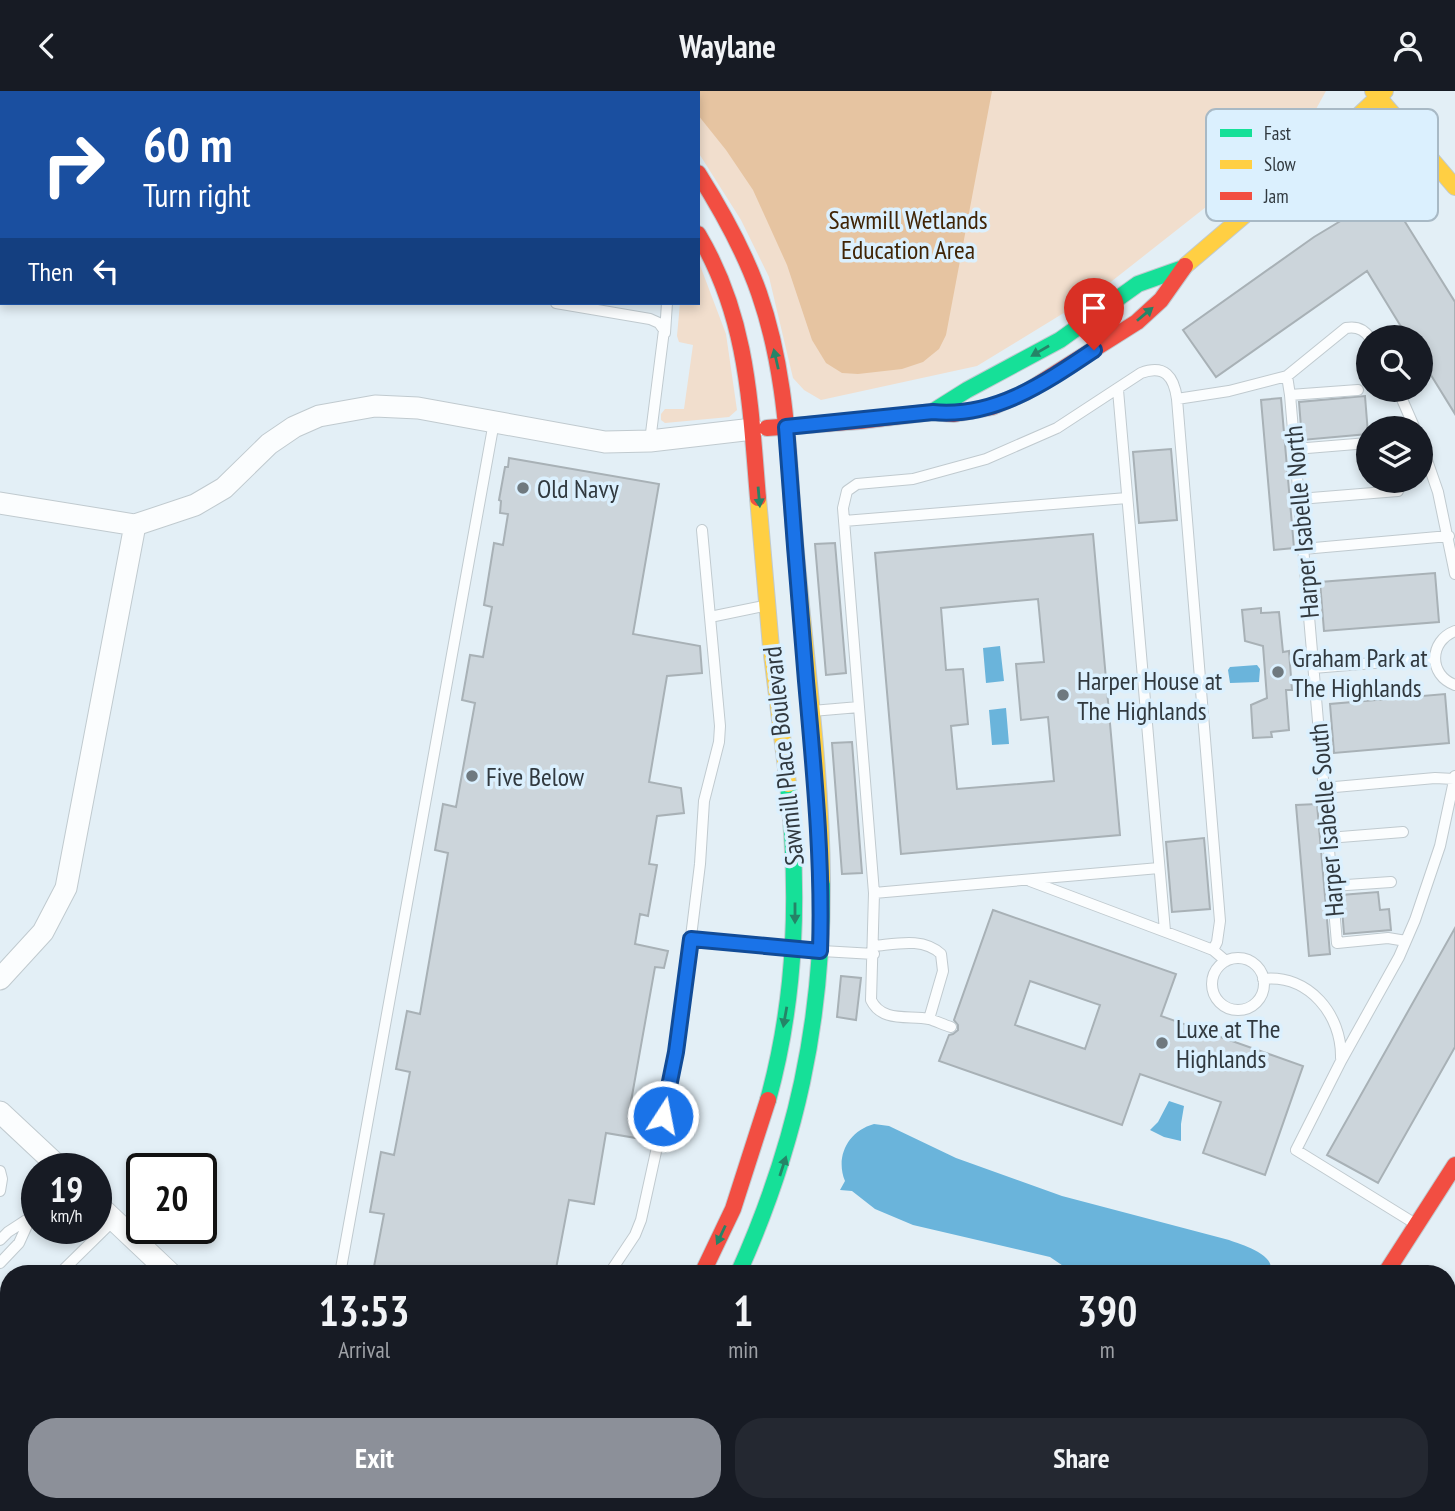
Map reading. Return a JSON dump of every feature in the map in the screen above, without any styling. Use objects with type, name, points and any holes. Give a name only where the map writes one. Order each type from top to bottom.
[{"type":"street","points":[[1363,109],[1379,93],[1392,109]]},
{"type":"street","points":[[1438,166],[1455,187]]},
{"type":"street","name":"Sawmill Place Boulevard","points":[[700,176],[721,210],[748,267],[765,311],[779,374],[786,427],[822,897],[815,1022],[794,1131],[762,1225],[742,1265]]},
{"type":"street","points":[[933,412],[967,390],[1060,339],[1138,284],[1182,268],[1237,221]]},
{"type":"street","name":"Sawmill Place Boulevard","points":[[700,237],[716,265],[733,309],[745,368],[753,429],[767,605],[791,820],[795,887],[794,949],[778,1056],[761,1125],[728,1221],[706,1265]]},
{"type":"street","points":[[0,503],[135,525],[169,516],[224,488],[278,437],[294,427],[319,416],[378,406],[418,408],[605,442],[650,441],[933,412],[972,412],[992,407],[1026,392],[1073,364],[1150,311],[1174,283],[1182,268]]},
{"type":"street","points":[[0,979],[43,932],[66,888],[135,525]]},
{"type":"street","points":[[0,1112],[44,1153]]},
{"type":"street","points":[[1391,1265],[1455,1165]]},
{"type":"street","points":[[114,1220],[162,1265]]},
{"type":"lane","points":[[568,305],[650,319],[659,323],[664,330],[665,339]]},
{"type":"lane","points":[[650,441],[665,339],[667,305]]},
{"type":"lane","points":[[1177,398],[1229,391],[1287,376],[1346,328],[1356,328]]},
{"type":"lane","points":[[951,1027],[929,1019],[905,1019],[884,1013],[875,1008],[871,995],[874,893],[844,521],[845,496],[851,487],[857,484],[913,479],[986,460],[1040,437],[1082,414],[1141,373],[1156,370],[1166,373],[1172,379],[1177,398],[1220,921],[1213,950]]},
{"type":"lane","name":"Harper Isabelle North","points":[[1287,376],[1313,669]]},
{"type":"lane","points":[[1118,390],[1165,931]]},
{"type":"lane","points":[[1290,395],[1356,390]]},
{"type":"lane","points":[[342,1265],[494,422]]},
{"type":"lane","points":[[1295,449],[1356,444]]},
{"type":"lane","points":[[1433,478],[1449,536],[1455,574]]},
{"type":"lane","points":[[1299,499],[1373,493]]},
{"type":"lane","points":[[844,521],[1128,498]]},
{"type":"lane","points":[[615,1265],[635,1235],[641,1220],[676,1052],[700,864],[704,801],[719,743],[720,726],[702,530]]},
{"type":"lane","points":[[1303,549],[1449,536]]},
{"type":"lane","points":[[710,617],[767,605]]},
{"type":"lane","points":[[1455,631],[1439,642],[1434,658],[1440,675],[1455,685]]},
{"type":"lane","points":[[1313,669],[1434,658]]},
{"type":"lane","name":"Harper Isabelle South","points":[[1313,669],[1337,943],[1388,938],[1406,941]]},
{"type":"lane","points":[[809,711],[859,707]]},
{"type":"lane","points":[[1324,789],[1455,778],[1429,881],[1406,941],[1296,1150],[1417,1224]]},
{"type":"lane","points":[[1328,838],[1403,832]]},
{"type":"lane","points":[[874,893],[1159,868]]},
{"type":"lane","points":[[1027,880],[1213,950],[1226,961]]},
{"type":"lane","points":[[1332,886],[1391,882]]},
{"type":"lane","points":[[691,939],[820,951],[874,950],[920,943],[932,947],[941,954],[944,961],[929,1019]]},
{"type":"lane","points":[[1239,958],[1247,960],[1260,970],[1264,986],[1258,1001],[1244,1009],[1230,1009],[1216,998],[1212,983],[1217,968],[1226,961],[1239,958]]},
{"type":"lane","points":[[1263,979],[1275,978],[1293,982],[1308,990],[1322,1003],[1336,1025],[1341,1045],[1341,1061]]},
{"type":"lane","points":[[0,1171],[0,1191]]},
{"type":"lane","points":[[68,1265],[114,1220]]},
{"type":"lane","points":[[0,1240],[21,1223]]},
{"type":"lane","points":[[0,1263],[21,1239]]},
{"type":"green space","name":"Sawmill Wetlands Education Area","points":[[700,91],[1326,91],[1316,109],[1206,109],[1206,207],[1098,292],[977,366],[821,400],[804,390],[793,378],[769,277],[741,220],[700,155]]},
{"type":"green space","points":[[700,91],[992,91],[946,335],[939,349],[923,362],[902,369],[842,373],[826,363],[812,340],[787,265],[753,190],[700,118]]},
{"type":"green space","points":[[700,265],[726,334],[737,410],[729,417],[665,423],[661,420],[665,409],[684,409],[693,345],[679,342],[677,336],[680,305],[700,305]]},
{"type":"water","points":[[1000,646],[1004,681],[986,683],[983,648]]},
{"type":"water","points":[[1257,665],[1260,669],[1259,682],[1230,683],[1230,667]]},
{"type":"water","points":[[1006,708],[1009,744],[992,745],[989,710]]},
{"type":"water","points":[[1169,1101],[1184,1106],[1181,1141],[1150,1130],[1158,1122]]},
{"type":"water","points":[[874,1124],[889,1126],[956,1158],[1062,1196],[1229,1240],[1258,1252],[1270,1265],[1062,1265],[1050,1257],[913,1225],[875,1209],[852,1191],[840,1190],[845,1181],[842,1163],[846,1146],[857,1132]]},
{"type":"building","points":[[1341,221],[1404,221],[1455,302],[1455,414],[1433,378],[1433,325],[1400,325],[1367,271],[1216,377],[1183,330]]},
{"type":"building","points":[[1356,397],[1356,402],[1365,402],[1367,416],[1356,416],[1356,435],[1302,440],[1299,402]]},
{"type":"building","points":[[1281,398],[1294,548],[1274,550],[1261,400]]},
{"type":"building","points":[[1171,449],[1177,520],[1139,523],[1133,452]]},
{"type":"building","points":[[509,458],[659,484],[633,634],[700,646],[702,673],[667,676],[649,782],[681,788],[684,813],[657,816],[649,864],[657,865],[648,916],[640,914],[635,944],[668,951],[664,968],[655,967],[630,1107],[642,1109],[636,1138],[606,1133],[594,1204],[569,1200],[557,1265],[374,1265],[384,1214],[370,1212],[381,1152],[394,1155],[410,1072],[396,1069],[407,1011],[420,1014],[448,853],[435,850],[443,804],[456,807],[475,703],[462,700],[470,655],[483,657],[492,607],[484,605],[494,543],[503,545],[508,514],[500,513],[499,500],[505,467],[508,467]]},
{"type":"building","name":"Harper House at The Highlands","points":[[1093,534],[1120,835],[901,854],[875,553]],"holes":[[[1038,599],[1044,662],[1016,664],[1021,720],[1048,717],[1054,781],[957,789],[951,726],[968,724],[963,669],[946,670],[941,608]]]},
{"type":"building","points":[[835,543],[846,673],[826,675],[815,544]]},
{"type":"building","points":[[1435,573],[1439,622],[1324,631],[1320,582]]},
{"type":"building","name":"Graham Park at The Highlands","points":[[1261,608],[1261,613],[1279,612],[1283,652],[1289,651],[1292,690],[1286,690],[1289,730],[1271,732],[1272,737],[1253,738],[1251,705],[1267,698],[1263,646],[1245,641],[1242,610]]},
{"type":"building","points":[[1445,694],[1449,743],[1334,753],[1330,704]]},
{"type":"building","points":[[852,742],[862,873],[842,874],[832,743]]},
{"type":"building","points":[[1317,804],[1330,954],[1309,956],[1296,805]]},
{"type":"building","points":[[1204,838],[1210,909],[1172,912],[1166,842]]},
{"type":"building","points":[[1378,892],[1380,910],[1389,909],[1391,930],[1344,934],[1341,895]]},
{"type":"building","name":"Luxe at The Highlands","points":[[993,910],[1176,974],[1161,1016],[1303,1066],[1265,1175],[1203,1153],[1221,1102],[1140,1074],[1122,1125],[939,1061],[949,1035],[958,1030],[954,1020]],"holes":[[[1030,981],[1100,1005],[1085,1049],[1015,1025]]]},
{"type":"building","points":[[1455,928],[1455,1047],[1378,1183],[1327,1155]]},
{"type":"building","points":[[841,976],[861,978],[856,1020],[837,1017]]},
{"type":"traffic: fast","points":[[932,412],[1060,340],[1138,284],[1183,268]]},
{"type":"traffic: fast","points":[[768,1100],[785,1021],[793,943],[794,864],[788,784]]},
{"type":"traffic: fast","points":[[742,1265],[776,1178],[802,1082],[817,983],[822,880]]},
{"type":"traffic: slow","points":[[1373,91],[1388,109]]},
{"type":"traffic: slow","points":[[1366,109],[1385,91]]},
{"type":"traffic: slow","points":[[1438,167],[1455,187]]},
{"type":"traffic: slow","points":[[1185,266],[1238,221]]},
{"type":"traffic: slow","points":[[791,489],[818,782],[822,880]]},
{"type":"traffic: slow","points":[[758,498],[771,647],[788,784]]},
{"type":"traffic: jam","points":[[700,176],[739,246],[767,317],[782,390],[791,489]]},
{"type":"traffic: jam","points":[[700,238],[715,266],[737,329],[749,395],[758,498]]},
{"type":"traffic: jam","points":[[767,428],[932,412],[954,414],[992,407],[1026,392],[1137,322],[1161,300],[1185,266]]},
{"type":"traffic: jam","points":[[706,1265],[733,1209],[768,1100]]},
{"type":"traffic: jam","points":[[1391,1265],[1455,1165]]},
{"type":"place","name":"Old Navy","points":[[523,488]]},
{"type":"place","name":"Graham Park at The Highlands","points":[[1278,672]]},
{"type":"place","name":"Harper House at The Highlands","points":[[1063,695]]},
{"type":"place","name":"Five Below","points":[[472,776]]},
{"type":"place","name":"Luxe at The Highlands","points":[[1162,1043]]},
{"type":"route","points":[[663,1116],[676,1052],[691,939],[820,951],[822,897],[818,805],[786,427],[933,412],[972,412],[992,407],[1026,392],[1094,350]]}]
